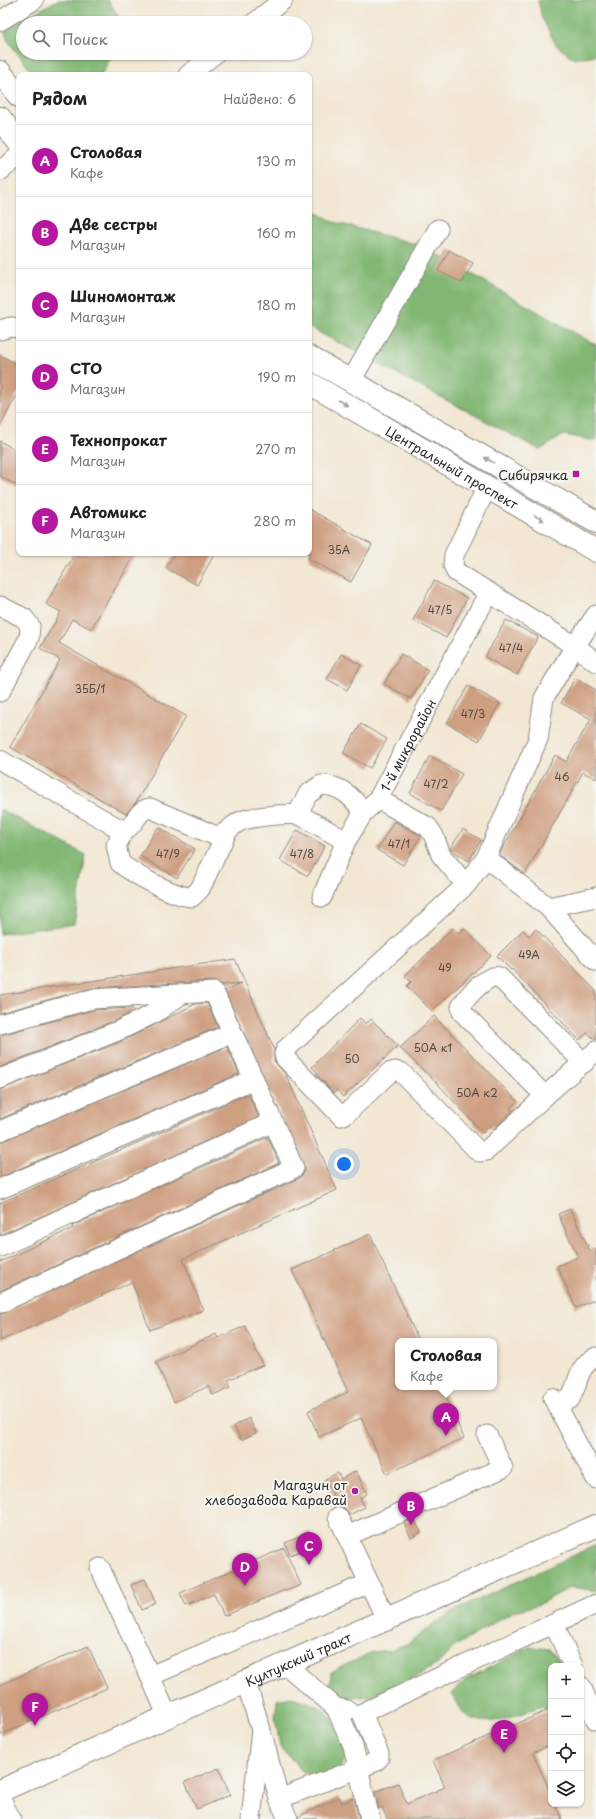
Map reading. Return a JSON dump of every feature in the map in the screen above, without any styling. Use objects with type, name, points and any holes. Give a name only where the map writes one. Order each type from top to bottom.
[{"type":"main road","points":[[0,72],[16,92]]},
{"type":"main road","points":[[0,118],[16,139]]},
{"type":"main road","name":"Центральный проспект","points":[[312,359],[596,522]]},
{"type":"main road","name":"Центральный проспект","points":[[312,385],[596,551]]},
{"type":"main road","name":"Култукский тракт","points":[[0,1791],[167,1715],[286,1665],[596,1526]]},
{"type":"street","points":[[0,21],[34,0]]},
{"type":"street","points":[[263,16],[283,0]]},
{"type":"street","points":[[192,72],[207,60]]},
{"type":"street","points":[[0,171],[16,158]]},
{"type":"street","points":[[351,381],[438,229]]},
{"type":"street","points":[[0,330],[11,327],[16,328]]},
{"type":"street","points":[[487,487],[454,555],[453,565],[456,572],[575,646],[596,662]]},
{"type":"street","name":"1-й микрорайон","points":[[322,897],[346,842],[364,812],[378,800],[489,592]]},
{"type":"street","points":[[0,606],[24,618],[30,626],[29,638],[0,692]]},
{"type":"street","points":[[545,1096],[462,1012],[461,1007],[464,1001],[489,977],[494,975],[499,977],[590,1057],[486,1150],[479,1152],[400,1072],[395,1071],[389,1073],[346,1114],[341,1116],[285,1058],[284,1054],[286,1049],[466,885],[486,858],[538,739],[544,698],[575,646],[596,615]]},
{"type":"street","points":[[0,760],[118,828],[125,830]]},
{"type":"street","points":[[297,815],[308,794],[321,785],[337,787],[352,797],[364,812]]},
{"type":"street","points":[[378,800],[428,827],[434,836],[441,855],[466,885]]},
{"type":"street","points":[[227,832],[221,836],[216,836],[150,808],[141,811],[131,827],[125,830],[116,845],[120,863],[141,876],[184,896],[192,896],[200,889],[227,832],[232,825],[243,820],[262,817],[297,815],[346,842]]},
{"type":"street","points":[[486,858],[548,907],[596,961]]},
{"type":"street","points":[[548,907],[596,898]]},
{"type":"street","points":[[0,1024],[92,999],[214,992],[294,1168],[0,1303]]},
{"type":"street","points":[[0,1079],[120,1030],[155,1013],[182,994]]},
{"type":"street","points":[[0,1131],[232,1033]]},
{"type":"street","points":[[0,1189],[254,1079]]},
{"type":"street","points":[[0,1247],[273,1122]]},
{"type":"street","points":[[596,1357],[584,1364],[570,1399],[555,1402],[596,1479]]},
{"type":"street","points":[[347,1536],[503,1468],[487,1435]]},
{"type":"street","points":[[338,1517],[387,1620]]},
{"type":"street","points":[[100,1568],[167,1715]]},
{"type":"street","points":[[150,1676],[369,1583]]},
{"type":"street","points":[[336,1708],[362,1713],[596,1604]]},
{"type":"street","points":[[554,1624],[572,1663]]},
{"type":"street","points":[[286,1665],[336,1708],[353,1746],[370,1819]]},
{"type":"street","points":[[246,1682],[261,1730],[279,1799],[288,1819]]},
{"type":"street","points":[[584,1693],[596,1720]]},
{"type":"street","points":[[279,1799],[376,1762],[379,1758],[379,1754],[362,1713]]},
{"type":"street","points":[[251,1819],[261,1730]]},
{"type":"street","points":[[0,1798],[10,1819]]},
{"type":"green space","points":[[58,0],[108,0],[118,16],[28,16]]},
{"type":"green space","points":[[538,0],[596,0],[596,55],[574,59],[556,45],[542,18]]},
{"type":"green space","points":[[16,22],[16,51],[8,41],[5,33],[9,26]]},
{"type":"green space","points":[[23,60],[110,60],[103,72],[32,72]]},
{"type":"green space","points":[[312,210],[334,222],[423,246],[596,345],[596,441],[564,435],[540,450],[312,329]]},
{"type":"green space","points":[[0,809],[86,855],[74,924],[0,934]]},
{"type":"green space","points":[[596,1545],[596,1591],[571,1587],[540,1604],[512,1612],[454,1647],[438,1664],[395,1689],[371,1696],[350,1698],[336,1693],[330,1686],[331,1672],[372,1652],[390,1650],[409,1643],[432,1625],[454,1611]]},
{"type":"green space","points":[[530,1647],[549,1649],[561,1663],[548,1663],[548,1710],[541,1706],[516,1716],[503,1719],[479,1721],[469,1717],[459,1708],[452,1694],[465,1680]]},
{"type":"green space","points":[[291,1697],[304,1700],[322,1709],[328,1713],[336,1724],[347,1757],[339,1769],[322,1777],[310,1775],[302,1771],[280,1746],[275,1718],[277,1700]]},
{"type":"building","points":[[449,250],[473,263],[462,283],[438,271]]},
{"type":"building","points":[[0,355],[16,363],[16,397],[0,426]]},
{"type":"building","points":[[0,441],[16,450],[16,485],[0,476]]},
{"type":"building","points":[[312,511],[372,545],[351,582],[309,559],[309,556],[312,556]]},
{"type":"building","points":[[73,556],[134,556],[91,629],[72,619],[59,643],[186,716],[136,802],[126,814],[10,747],[60,660],[40,648],[61,612],[46,604]]},
{"type":"building","points":[[173,556],[213,556],[197,585],[166,568]]},
{"type":"building","points":[[434,581],[467,598],[446,638],[413,620]]},
{"type":"building","points":[[506,620],[538,637],[517,675],[485,657]]},
{"type":"building","points":[[341,654],[361,665],[347,690],[327,679]]},
{"type":"building","points":[[401,654],[428,670],[411,699],[384,684]]},
{"type":"building","points":[[575,678],[596,690],[596,779],[583,772],[525,874],[499,855],[555,755],[566,762],[591,719],[561,703]]},
{"type":"building","points":[[468,686],[500,703],[479,741],[447,723]]},
{"type":"building","points":[[361,724],[387,739],[370,768],[343,753]]},
{"type":"building","points":[[430,756],[462,774],[441,811],[410,793]]},
{"type":"building","points":[[394,821],[421,836],[403,865],[377,850]]},
{"type":"building","points":[[158,827],[195,849],[177,878],[140,856]]},
{"type":"building","points":[[463,829],[481,840],[469,861],[450,849]]},
{"type":"building","points":[[297,830],[325,846],[308,876],[280,860]]},
{"type":"building","points":[[453,928],[459,934],[464,928],[491,956],[432,1011],[407,986],[411,982],[405,976]]},
{"type":"building","points":[[536,929],[596,991],[596,1040],[587,1033],[579,1040],[512,969],[511,970],[497,956],[523,930],[529,936]]},
{"type":"building","points":[[235,959],[274,1049],[274,1061],[286,1075],[337,1190],[183,1259],[203,1310],[150,1330],[132,1282],[0,1341],[0,1314],[299,1178],[305,1169],[225,991],[242,983],[222,985],[213,981],[91,988],[0,1013],[0,995]]},
{"type":"building","points":[[207,1003],[218,1027],[0,1119],[0,1090],[125,1040],[195,1004]]},
{"type":"building","points":[[132,1008],[134,1011],[116,1020],[0,1067],[0,1035],[94,1010]]},
{"type":"building","points":[[434,1016],[517,1101],[510,1108],[513,1111],[494,1129],[491,1125],[483,1133],[438,1084],[400,1048]]},
{"type":"building","points":[[360,1018],[366,1024],[371,1019],[398,1046],[343,1097],[337,1090],[334,1093],[316,1074],[318,1073],[312,1067]]},
{"type":"building","points":[[227,1047],[239,1074],[0,1177],[0,1142]]},
{"type":"building","points":[[248,1094],[259,1117],[0,1235],[0,1203]]},
{"type":"building","points":[[268,1137],[279,1163],[0,1291],[0,1262],[73,1228],[72,1226]]},
{"type":"building","points":[[570,1209],[590,1251],[596,1248],[596,1299],[576,1308],[557,1266],[578,1257],[558,1214]]},
{"type":"building","points":[[370,1234],[418,1338],[395,1338],[395,1390],[442,1390],[464,1438],[387,1474],[361,1418],[319,1437],[308,1411],[348,1392],[292,1270]]},
{"type":"building","points":[[245,1326],[263,1365],[228,1380],[231,1387],[213,1395],[209,1386],[174,1402],[156,1362],[216,1334],[218,1338]]},
{"type":"building","points":[[249,1418],[256,1433],[241,1440],[234,1426]]},
{"type":"building","points":[[356,1471],[367,1494],[360,1498],[365,1507],[349,1515],[345,1508],[338,1506],[325,1479],[338,1473],[341,1479]]},
{"type":"building","points":[[414,1519],[421,1532],[411,1538],[404,1523]]},
{"type":"building","points":[[310,1532],[315,1545],[290,1555],[285,1543]]},
{"type":"building","points":[[284,1548],[301,1585],[286,1591],[285,1590],[224,1616],[214,1594],[186,1606],[180,1593]]},
{"type":"building","points":[[145,1579],[156,1604],[142,1610],[131,1585]]},
{"type":"building","points":[[88,1646],[107,1688],[0,1735],[0,1685]]},
{"type":"building","points":[[548,1710],[548,1746],[533,1753],[548,1787],[548,1807],[556,1807],[562,1819],[387,1819],[382,1807],[379,1809],[375,1792],[398,1783],[407,1804],[445,1787],[433,1760]]},
{"type":"building","points":[[219,1768],[230,1795],[197,1809],[185,1782]]},
{"type":"building","points":[[339,1797],[342,1803],[354,1798],[359,1818],[299,1819],[298,1817]]},
{"type":"place","name":"Сибирячка","points":[[576,474]]},
{"type":"place","name":"Столовая","points":[[446,1436]]},
{"type":"place","name":"Магазин от хлебозавода Каравай","points":[[355,1491]]},
{"type":"place","name":"Две сестры","points":[[411,1525]]},
{"type":"place","name":"Шиномонтаж","points":[[309,1565]]},
{"type":"place","name":"СТО","points":[[245,1586]]},
{"type":"place","name":"Автомикс","points":[[35,1726]]},
{"type":"place","name":"Технопрокат","points":[[504,1753]]}]
